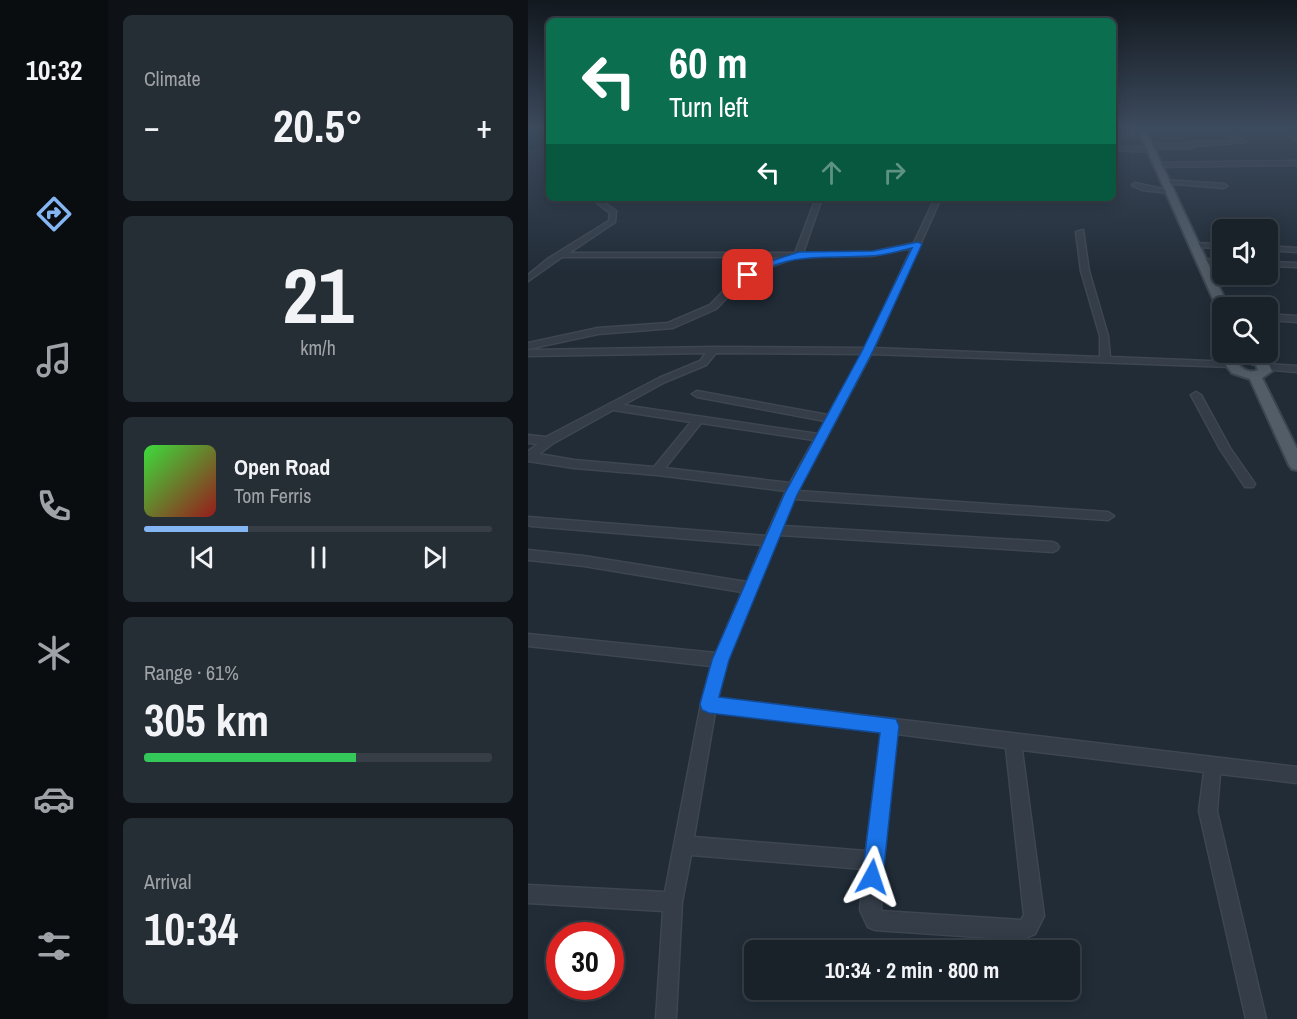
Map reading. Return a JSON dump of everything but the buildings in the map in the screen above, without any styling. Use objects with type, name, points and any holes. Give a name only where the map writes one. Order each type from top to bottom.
[{"type":"main road","points":[[1162,177],[1218,297]]},
{"type":"main road","points":[[1259,363],[1297,465]]},
{"type":"main road","points":[[1231,364],[1238,372],[1260,371]]},
{"type":"street","points":[[1133,194],[1140,193],[1139,187],[1224,186]]},
{"type":"street","points":[[528,279],[607,226],[615,218],[615,212],[598,201]]},
{"type":"street","points":[[799,254],[818,201]]},
{"type":"street","points":[[666,1019],[673,902],[709,704],[720,660],[792,491],[868,351],[937,201]]},
{"type":"street","points":[[1080,232],[1085,271],[1104,336],[1106,360]]},
{"type":"street","points":[[561,255],[873,254],[918,244]]},
{"type":"street","points":[[1194,245],[1212,246]]},
{"type":"street","points":[[1278,248],[1293,249],[1297,264],[1278,264]]},
{"type":"street","points":[[528,346],[598,331],[670,326],[713,307],[737,282],[759,268],[799,254]]},
{"type":"street","points":[[1202,261],[1212,262]]},
{"type":"street","points":[[1278,318],[1297,319]]},
{"type":"street","points":[[528,353],[713,350],[868,351],[1231,364]]},
{"type":"street","points":[[528,456],[548,441],[678,372],[703,363],[713,350]]},
{"type":"street","points":[[1260,371],[1297,369]]},
{"type":"street","points":[[697,394],[831,419]]},
{"type":"street","points":[[1196,395],[1225,449],[1249,484]]},
{"type":"street","points":[[613,407],[821,438]]},
{"type":"street","points":[[657,471],[698,420]]},
{"type":"street","points":[[528,439],[548,441]]},
{"type":"street","points":[[528,456],[574,464],[657,471],[792,491],[1107,516]]},
{"type":"street","points":[[531,521],[635,531],[1053,547]]},
{"type":"street","points":[[528,555],[584,561],[752,588]]},
{"type":"street","points":[[528,640],[720,660]]},
{"type":"street","points":[[709,704],[1297,775]]},
{"type":"street","points":[[890,726],[873,861],[870,910],[875,920],[1020,930],[1028,927],[1034,916],[1013,740]]},
{"type":"street","points":[[1213,764],[1208,812],[1256,1019]]},
{"type":"street","points":[[683,845],[873,861]]},
{"type":"street","points":[[528,894],[673,902]]},
{"type":"route","points":[[748,275],[759,268],[799,254],[873,254],[918,244],[868,351],[790,495],[720,660],[709,704],[890,726],[872,877]]}]
